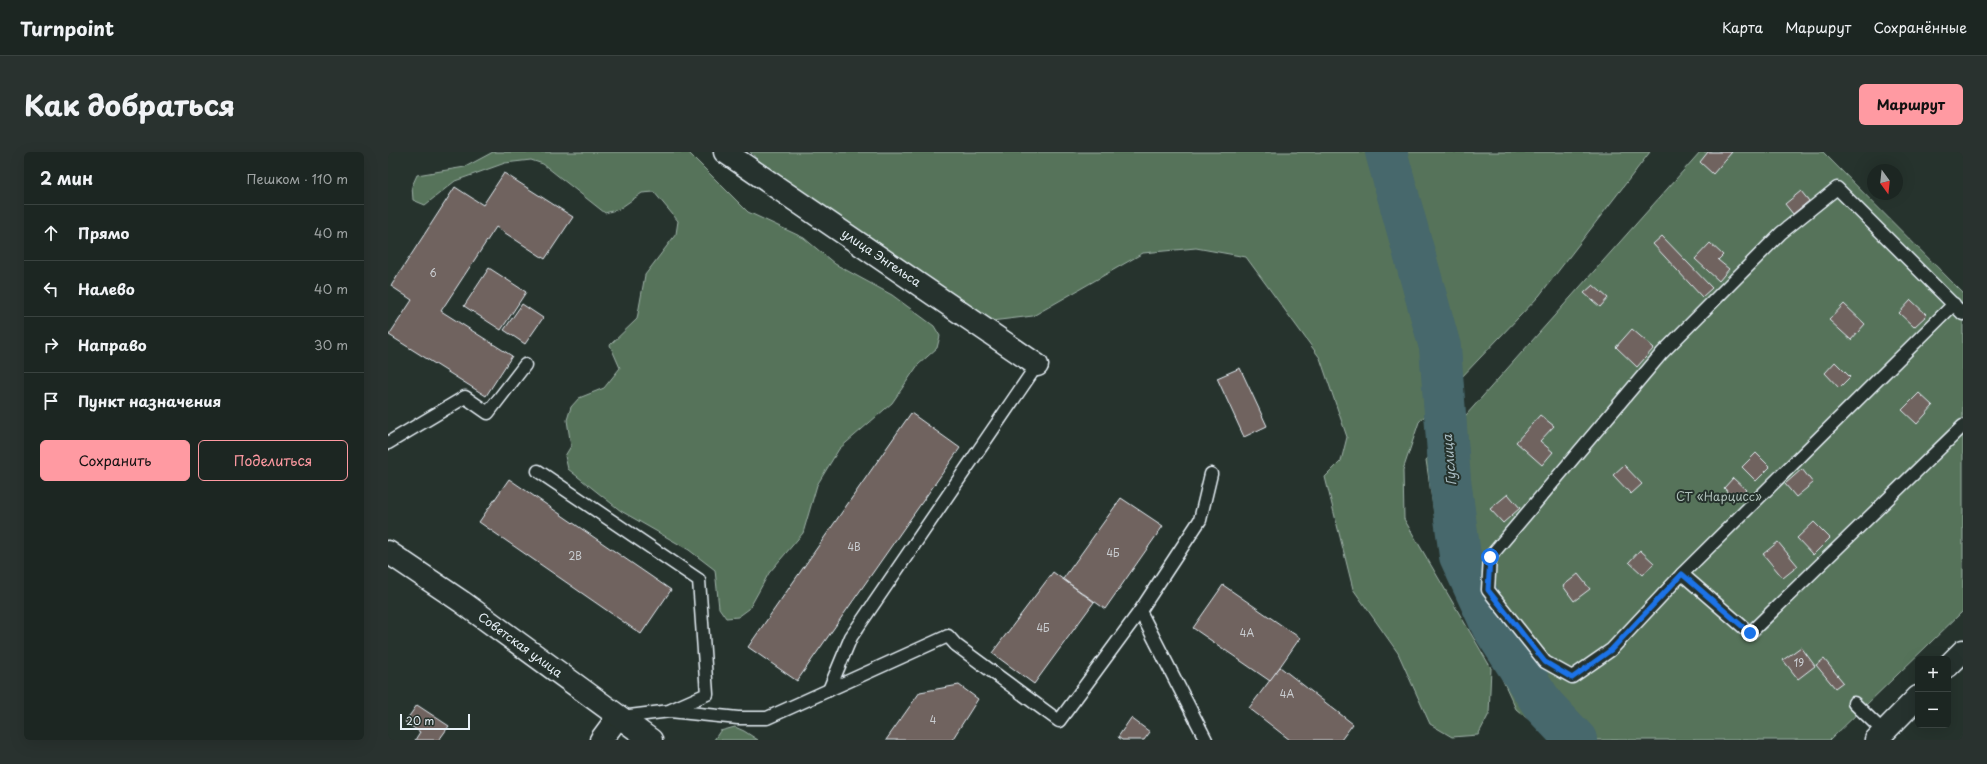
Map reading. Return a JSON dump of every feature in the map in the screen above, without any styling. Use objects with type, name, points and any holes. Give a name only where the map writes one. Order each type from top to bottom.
[{"type":"street","name":"улица Энгельса","points":[[725,152],[1037,365]]},
{"type":"street","name":"Советская улица","points":[[388,552],[462,602],[651,740]]},
{"type":"street","points":[[1951,663],[1963,651]]},
{"type":"street","points":[[1880,736],[1915,700]]},
{"type":"street","points":[[600,740],[618,717]]},
{"type":"lane","points":[[1954,304],[1682,574],[1611,650],[1572,678],[1545,662],[1488,590],[1490,557],[1662,353],[1781,233],[1837,188],[1954,304],[1963,314]]},
{"type":"lane","points":[[388,443],[465,398],[488,413],[525,365]]},
{"type":"lane","points":[[829,690],[852,637],[1037,365]]},
{"type":"lane","points":[[1682,574],[1750,633],[1963,426]]},
{"type":"lane","points":[[538,471],[699,580],[707,694],[670,710]]},
{"type":"lane","points":[[618,717],[670,710],[738,718],[767,718],[948,636],[956,645],[1059,721],[1140,611],[1200,520],[1211,474]]},
{"type":"lane","points":[[1140,611],[1206,740]]},
{"type":"lane","points":[[1854,703],[1880,736]]},
{"type":"green space","points":[[493,152],[688,152],[748,212],[804,238],[835,264],[892,295],[934,326],[940,336],[937,348],[918,365],[892,403],[839,449],[817,485],[803,533],[769,573],[749,609],[738,617],[726,618],[719,608],[715,570],[689,550],[621,511],[568,469],[565,456],[571,446],[567,420],[571,407],[579,398],[604,388],[620,368],[610,345],[637,319],[645,275],[676,234],[678,221],[654,192],[642,193],[619,209],[605,213],[543,164],[531,160],[505,163],[455,181],[425,205],[413,200],[412,186],[417,175],[465,167]]},
{"type":"green space","points":[[750,152],[1650,152],[1539,296],[1419,422],[1403,470],[1404,519],[1491,668],[1489,714],[1478,735],[1452,737],[1430,724],[1398,653],[1353,589],[1325,477],[1341,461],[1347,437],[1320,358],[1246,257],[1196,248],[1143,253],[1033,316],[983,322],[848,244]]},
{"type":"green space","name":"СТ «Нарцисс»","points":[[1700,152],[1823,152],[1867,196],[1867,200],[1871,200],[1963,293],[1963,611],[1830,740],[1553,740],[1516,709],[1438,539],[1426,460]]},
{"type":"green space","points":[[735,727],[758,740],[714,740],[720,731]]},
{"type":"building","points":[[1708,152],[1732,152],[1713,174],[1700,162]]},
{"type":"building","points":[[504,173],[573,217],[545,259],[496,227],[441,311],[512,356],[486,396],[389,335],[412,300],[391,286],[455,187],[483,205]]},
{"type":"building","points":[[1801,191],[1809,201],[1793,214],[1785,204]]},
{"type":"building","points":[[1662,236],[1712,288],[1702,297],[1653,244]]},
{"type":"building","points":[[1710,243],[1723,255],[1718,260],[1729,269],[1719,281],[1695,259]]},
{"type":"building","points":[[489,268],[526,292],[501,330],[464,306]]},
{"type":"building","points":[[1593,285],[1608,298],[1600,307],[1584,293]]},
{"type":"building","points":[[1911,300],[1927,315],[1914,327],[1899,313]]},
{"type":"building","points":[[522,304],[543,318],[525,344],[504,330]]},
{"type":"building","points":[[1844,304],[1865,324],[1851,340],[1829,320]]},
{"type":"building","points":[[1632,329],[1654,348],[1637,367],[1616,347]]},
{"type":"building","points":[[1835,362],[1850,377],[1839,388],[1825,373]]},
{"type":"building","points":[[1240,368],[1267,426],[1244,437],[1217,378]]},
{"type":"building","points":[[1919,393],[1933,406],[1917,424],[1902,410]]},
{"type":"building","points":[[911,413],[960,448],[797,681],[748,647]]},
{"type":"building","points":[[1540,415],[1554,426],[1540,441],[1553,452],[1542,465],[1516,442]]},
{"type":"building","points":[[1756,453],[1770,467],[1756,481],[1742,467]]},
{"type":"building","points":[[1624,465],[1642,484],[1631,494],[1613,475]]},
{"type":"building","points":[[1802,469],[1813,483],[1796,497],[1785,484]]},
{"type":"building","points":[[1733,478],[1746,490],[1736,499],[1724,488]]},
{"type":"building","points":[[509,479],[671,590],[641,634],[479,522]]},
{"type":"building","points":[[1508,494],[1520,508],[1503,523],[1490,509]]},
{"type":"building","points":[[1121,498],[1163,526],[1105,609],[1063,579]]},
{"type":"building","points":[[1814,522],[1830,538],[1813,555],[1797,538]]},
{"type":"building","points":[[1778,542],[1798,566],[1783,578],[1763,554]]},
{"type":"building","points":[[1640,550],[1654,563],[1643,575],[1629,562]]},
{"type":"building","points":[[1053,572],[1094,602],[1034,684],[992,653]]},
{"type":"building","points":[[1578,574],[1590,589],[1574,601],[1563,586]]},
{"type":"building","points":[[1223,585],[1300,638],[1270,681],[1193,628]]},
{"type":"building","points":[[1801,647],[1815,666],[1798,679],[1783,660]]},
{"type":"building","points":[[1824,659],[1843,682],[1835,688],[1816,665]]},
{"type":"building","points":[[1280,667],[1353,724],[1341,740],[1290,740],[1249,708]]},
{"type":"building","points":[[959,685],[978,699],[952,740],[886,740],[920,692]]},
{"type":"building","points":[[417,705],[449,726],[439,740],[415,740],[420,732],[405,722]]},
{"type":"building","points":[[1131,718],[1150,732],[1144,740],[1122,740],[1118,737]]},
{"type":"waterway","name":"Гуслица","points":[[1386,152],[1440,347],[1450,480],[1460,556],[1492,626],[1544,706],[1576,740]]},
{"type":"route","points":[[1490,557],[1488,590],[1545,662],[1572,678],[1611,650],[1682,574],[1750,633]]}]
